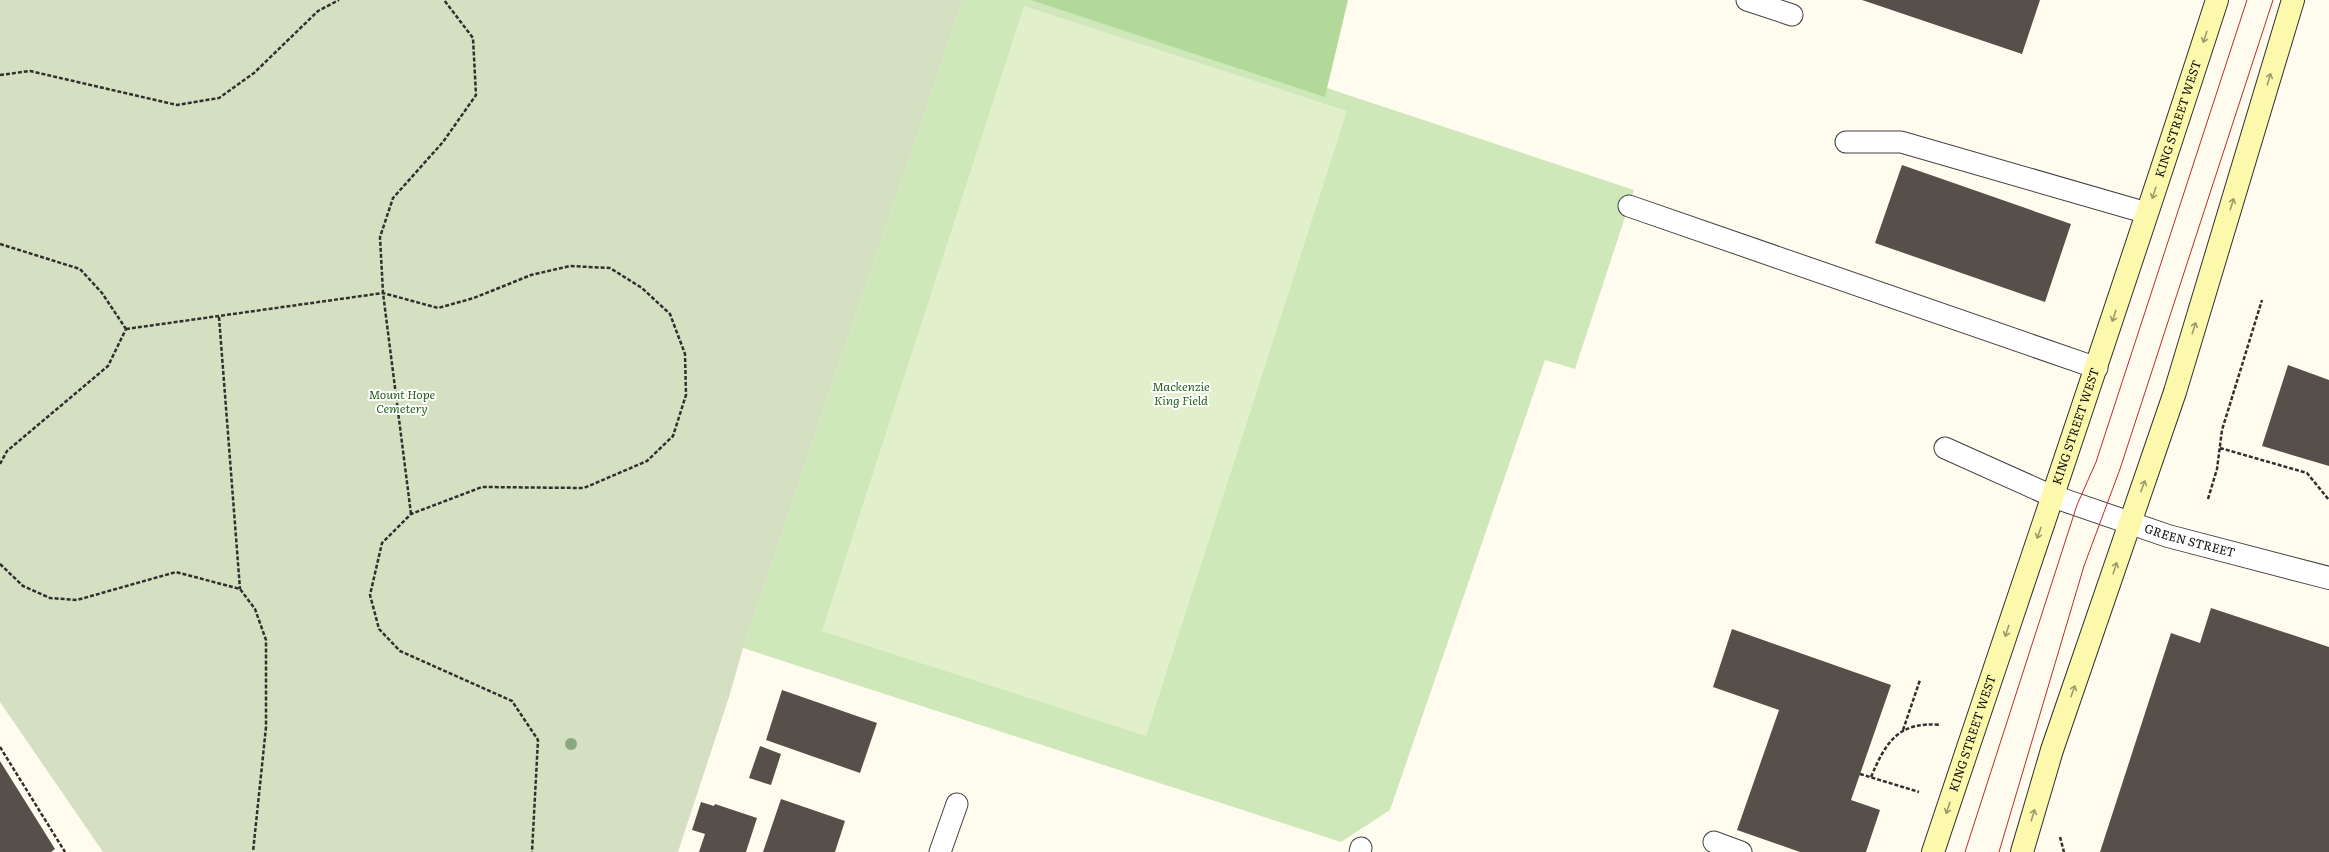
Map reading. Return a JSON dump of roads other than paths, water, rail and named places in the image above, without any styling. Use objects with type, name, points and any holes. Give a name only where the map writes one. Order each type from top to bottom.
[{"type":"main road","name":"KING STREET WEST","points":[[1933,852],[2052,496],[2097,368],[2217,0]]},
{"type":"main road","points":[[2022,852],[2052,750],[2175,392],[2293,0]]},
{"type":"street","name":"GREEN STREET","points":[[2052,496],[2168,536],[2329,578]]},
{"type":"lane","points":[[1747,0],[1792,15]]},
{"type":"lane","points":[[1846,142],[1901,142],[2147,213]]},
{"type":"lane","points":[[1629,206],[2097,368]]},
{"type":"lane","points":[[1945,448],[2052,496]]},
{"type":"lane","points":[[940,852],[957,804]]},
{"type":"lane","points":[[1714,842],[1741,852]]},
{"type":"tram line","points":[[1965,852],[2077,505],[2096,462],[2247,0]]},
{"type":"tram line","points":[[1999,852],[2084,566],[2120,469],[2273,0]]},
{"type":"park label","name":"Mackenzie King Field","points":[[1181,394]]},
{"type":"park label","name":"Mount Hope Cemetery","points":[[402,402]]}]
